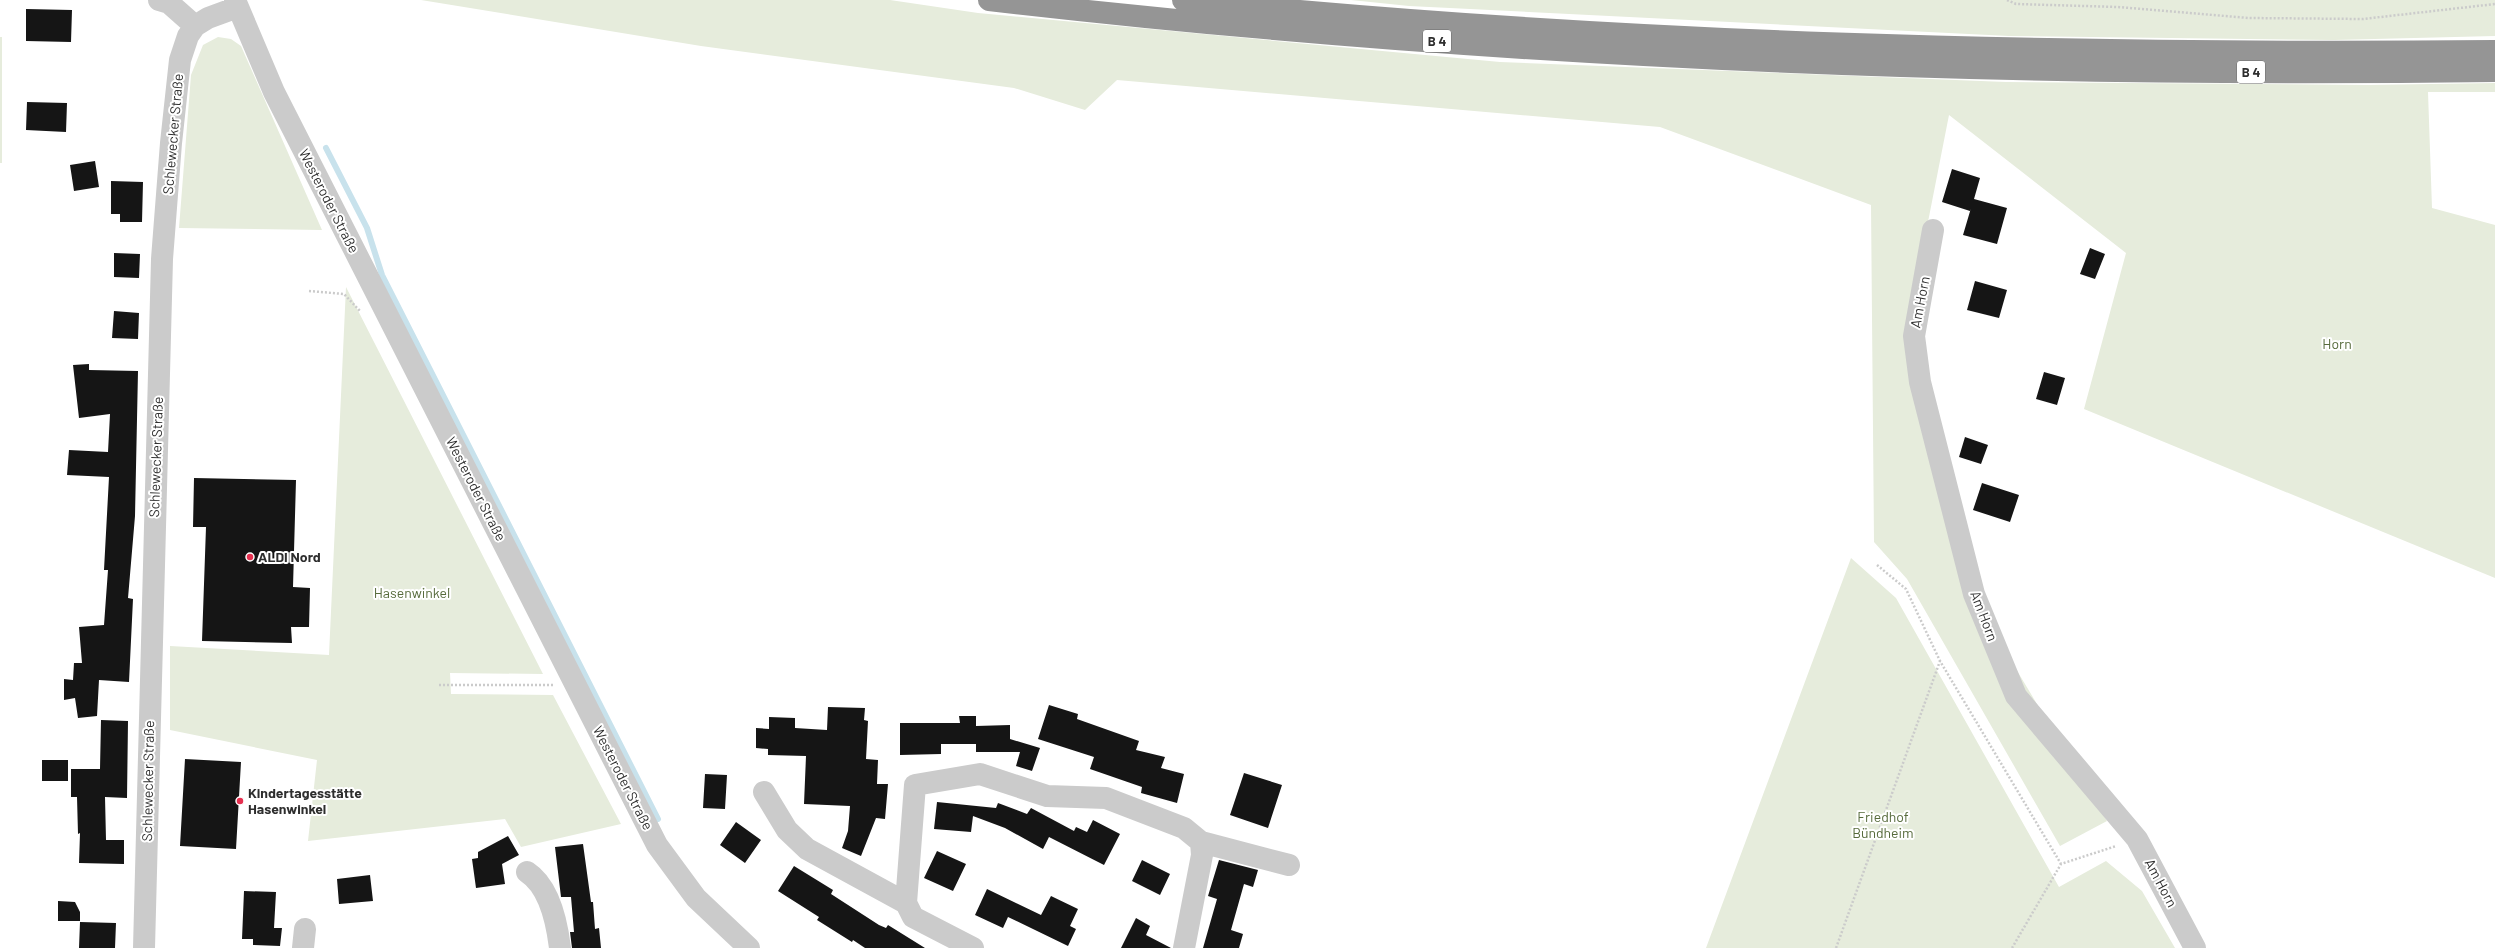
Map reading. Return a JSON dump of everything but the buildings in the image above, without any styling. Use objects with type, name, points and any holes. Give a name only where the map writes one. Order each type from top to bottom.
[{"type":"highway","name":"B 4","points":[[989,0],[1182,21],[1491,45],[2007,60],[2224,72],[2495,71]]},
{"type":"highway","name":"B 4","points":[[1182,0],[1886,56]]},
{"type":"highway","name":"B 4","points":[[2007,60],[2172,53],[2495,51]]},
{"type":"street","points":[[159,0],[169,3],[195,26],[236,3]]},
{"type":"street","name":"Westeroder Straße","points":[[236,3],[274,92],[657,844],[696,898],[749,948]]},
{"type":"street","name":"Schlewecker Straße","points":[[144,948],[162,259],[171,143],[180,60],[188,36],[195,26]]},
{"type":"street","name":"Am Horn","points":[[1933,230],[1914,336],[1920,382],[1974,594],[2016,696],[2137,839],[2195,948]]},
{"type":"street","points":[[973,948],[912,917],[906,904],[915,785],[980,774],[1047,796],[1106,798],[1184,828],[1200,842],[1289,865]]},
{"type":"street","points":[[764,792],[787,830],[807,850],[906,904]]},
{"type":"street","points":[[1184,948],[1202,855],[1200,842]]},
{"type":"street","points":[[527,872],[537,880],[554,915],[560,948]]},
{"type":"path","points":[[2007,0],[2016,4],[2118,8],[2249,18],[2363,19],[2495,4]]},
{"type":"path","points":[[308,291],[344,294],[364,314]]},
{"type":"path","points":[[1877,565],[1906,589],[1940,662],[2061,864]]},
{"type":"path","points":[[1836,948],[1940,662]]},
{"type":"path","points":[[439,685],[562,684]]},
{"type":"path","points":[[2012,948],[2061,864],[2137,839]]},
{"type":"green space","name":"Horn","points":[[421,0],[890,0],[978,13],[1500,62],[2006,82],[2369,85],[2495,83],[2495,92],[2428,92],[2432,208],[2495,225],[2495,578],[2084,409],[2126,253],[1949,115],[1905,339],[1998,639],[2107,821],[2060,846],[1907,579],[1874,542],[1871,205],[1660,127],[1117,80],[1085,110],[1014,88],[701,46]]},
{"type":"green space","points":[[1351,0],[2495,0],[2495,36],[2334,40],[2009,36],[1409,6]]},
{"type":"green space","points":[[0,37],[2,37],[2,163],[0,163]]},
{"type":"green space","points":[[218,37],[231,39],[241,46],[322,230],[179,228],[191,75],[203,45]]},
{"type":"green space","name":"Hasenwinkel","points":[[346,287],[543,674],[450,673],[451,694],[553,695],[621,824],[521,847],[505,819],[308,841],[317,760],[170,730],[170,646],[329,655]]},
{"type":"green space","name":"Friedhof Bündheim","points":[[1851,558],[1896,598],[2059,887],[2106,861],[2142,891],[2175,948],[1706,948]]},
{"type":"waterway","points":[[326,148],[367,228],[382,275],[658,819]]},
{"type":"place","name":"ALDI Nord","points":[[250,557]]},
{"type":"place","name":"Kindertagesstätte Hasenwinkel","points":[[240,801]]}]
